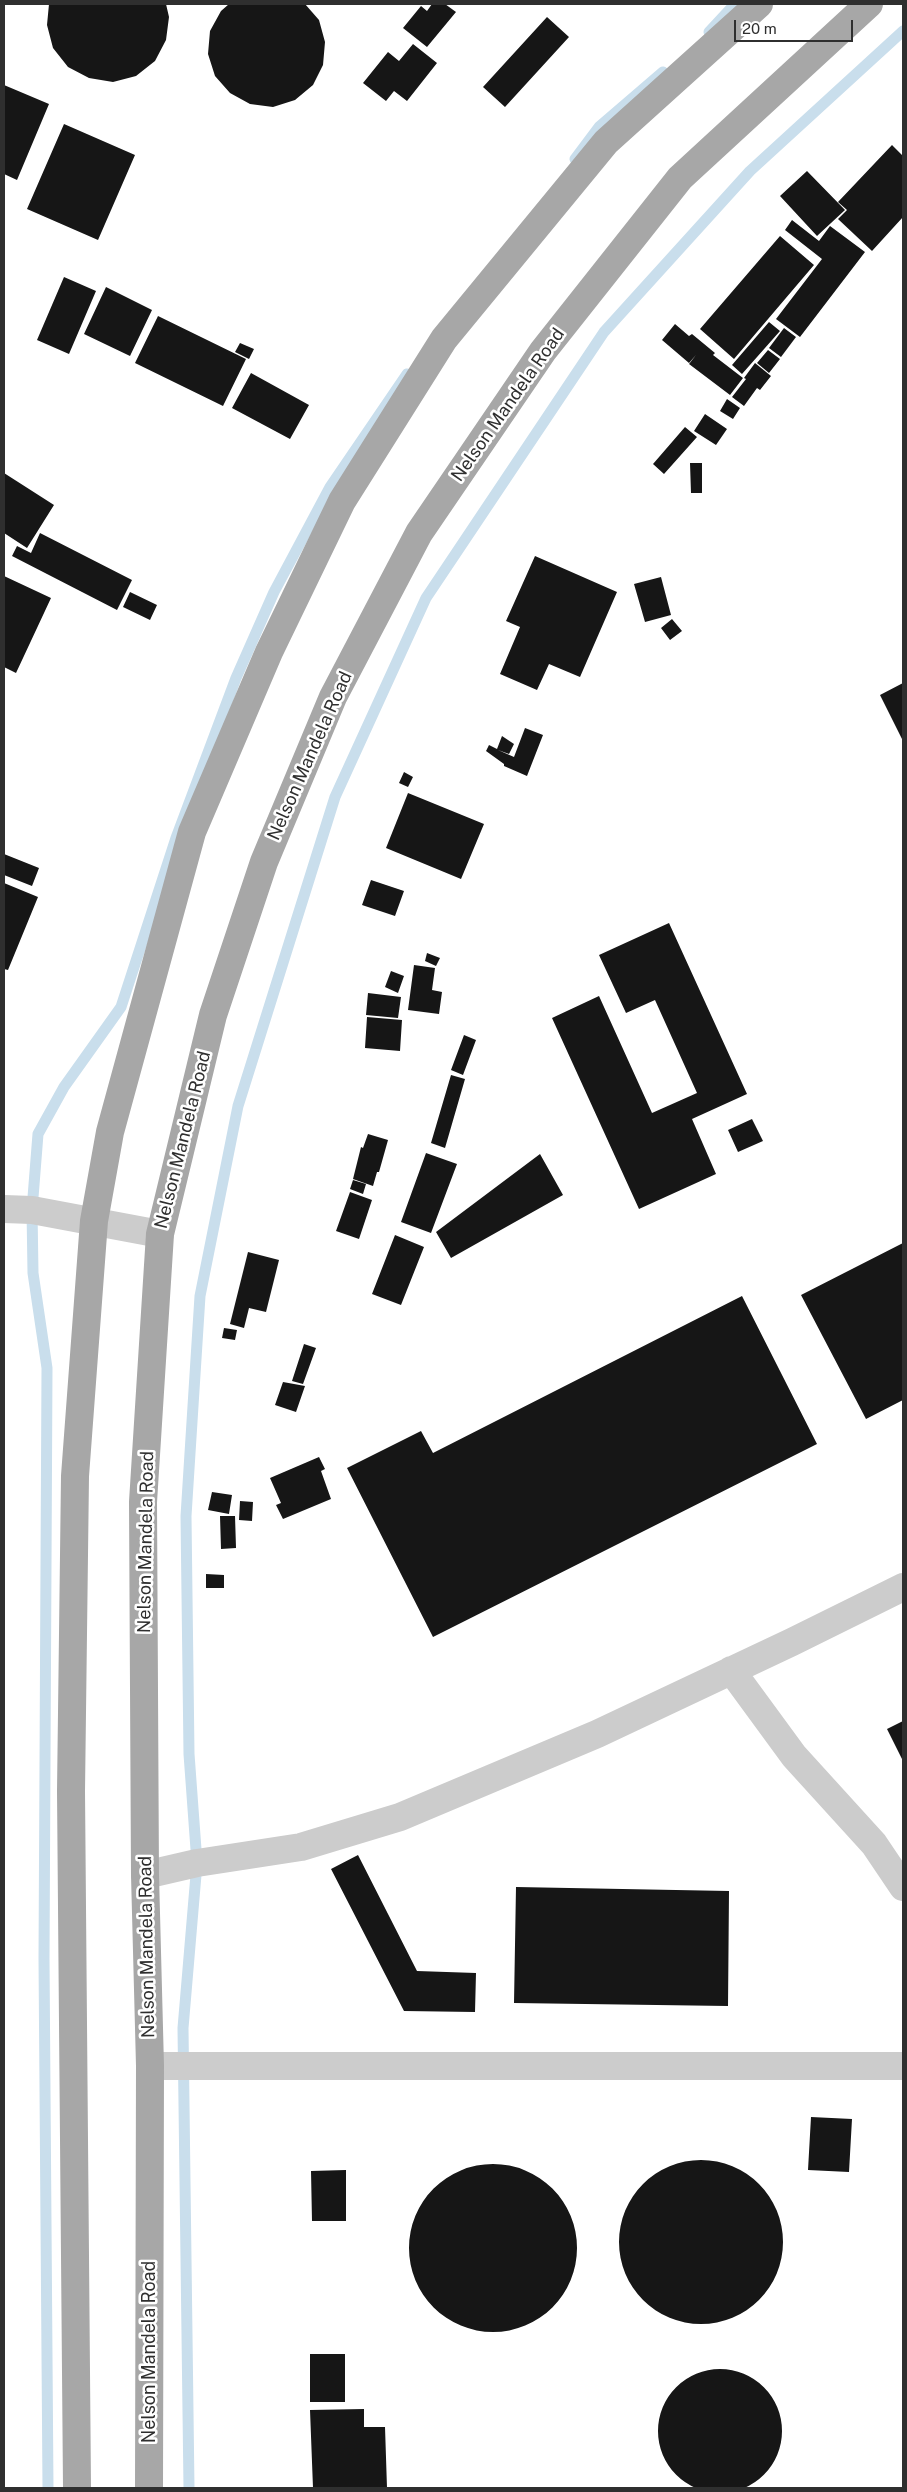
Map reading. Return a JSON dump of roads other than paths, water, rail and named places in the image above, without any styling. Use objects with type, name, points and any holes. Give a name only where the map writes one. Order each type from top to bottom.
[{"type":"main road","points":[[77,2488],[71,1781],[75,1476],[94,1221],[110,1132],[192,832],[269,652],[342,501],[444,338],[606,142],[759,4]]},
{"type":"main road","name":"Nelson Mandela Road","points":[[149,2488],[150,2066],[146,1875],[143,1502],[160,1234],[213,1015],[264,862],[333,697],[419,533],[543,351],[680,178],[869,4]]},
{"type":"lane","points":[[4,1209],[32,1210],[160,1234]]},
{"type":"lane","points":[[146,1875],[196,1864],[301,1847],[400,1817],[596,1734],[903,1587]]},
{"type":"lane","points":[[731,1670],[794,1756],[874,1844],[903,1887]]},
{"type":"lane","points":[[150,2066],[903,2066]]},
{"type":"waterway","points":[[709,32],[735,4]]},
{"type":"waterway","points":[[189,2488],[183,2028],[197,1863],[189,1754],[186,1516],[200,1296],[238,1106],[335,797],[426,598],[604,332],[750,171],[903,31]]},
{"type":"waterway","points":[[575,159],[599,127],[663,72]]},
{"type":"waterway","points":[[48,2488],[44,1958],[47,1368],[33,1273],[32,1210],[38,1134],[64,1087],[121,1007],[176,838],[236,678],[274,592],[330,487],[407,374]]}]
